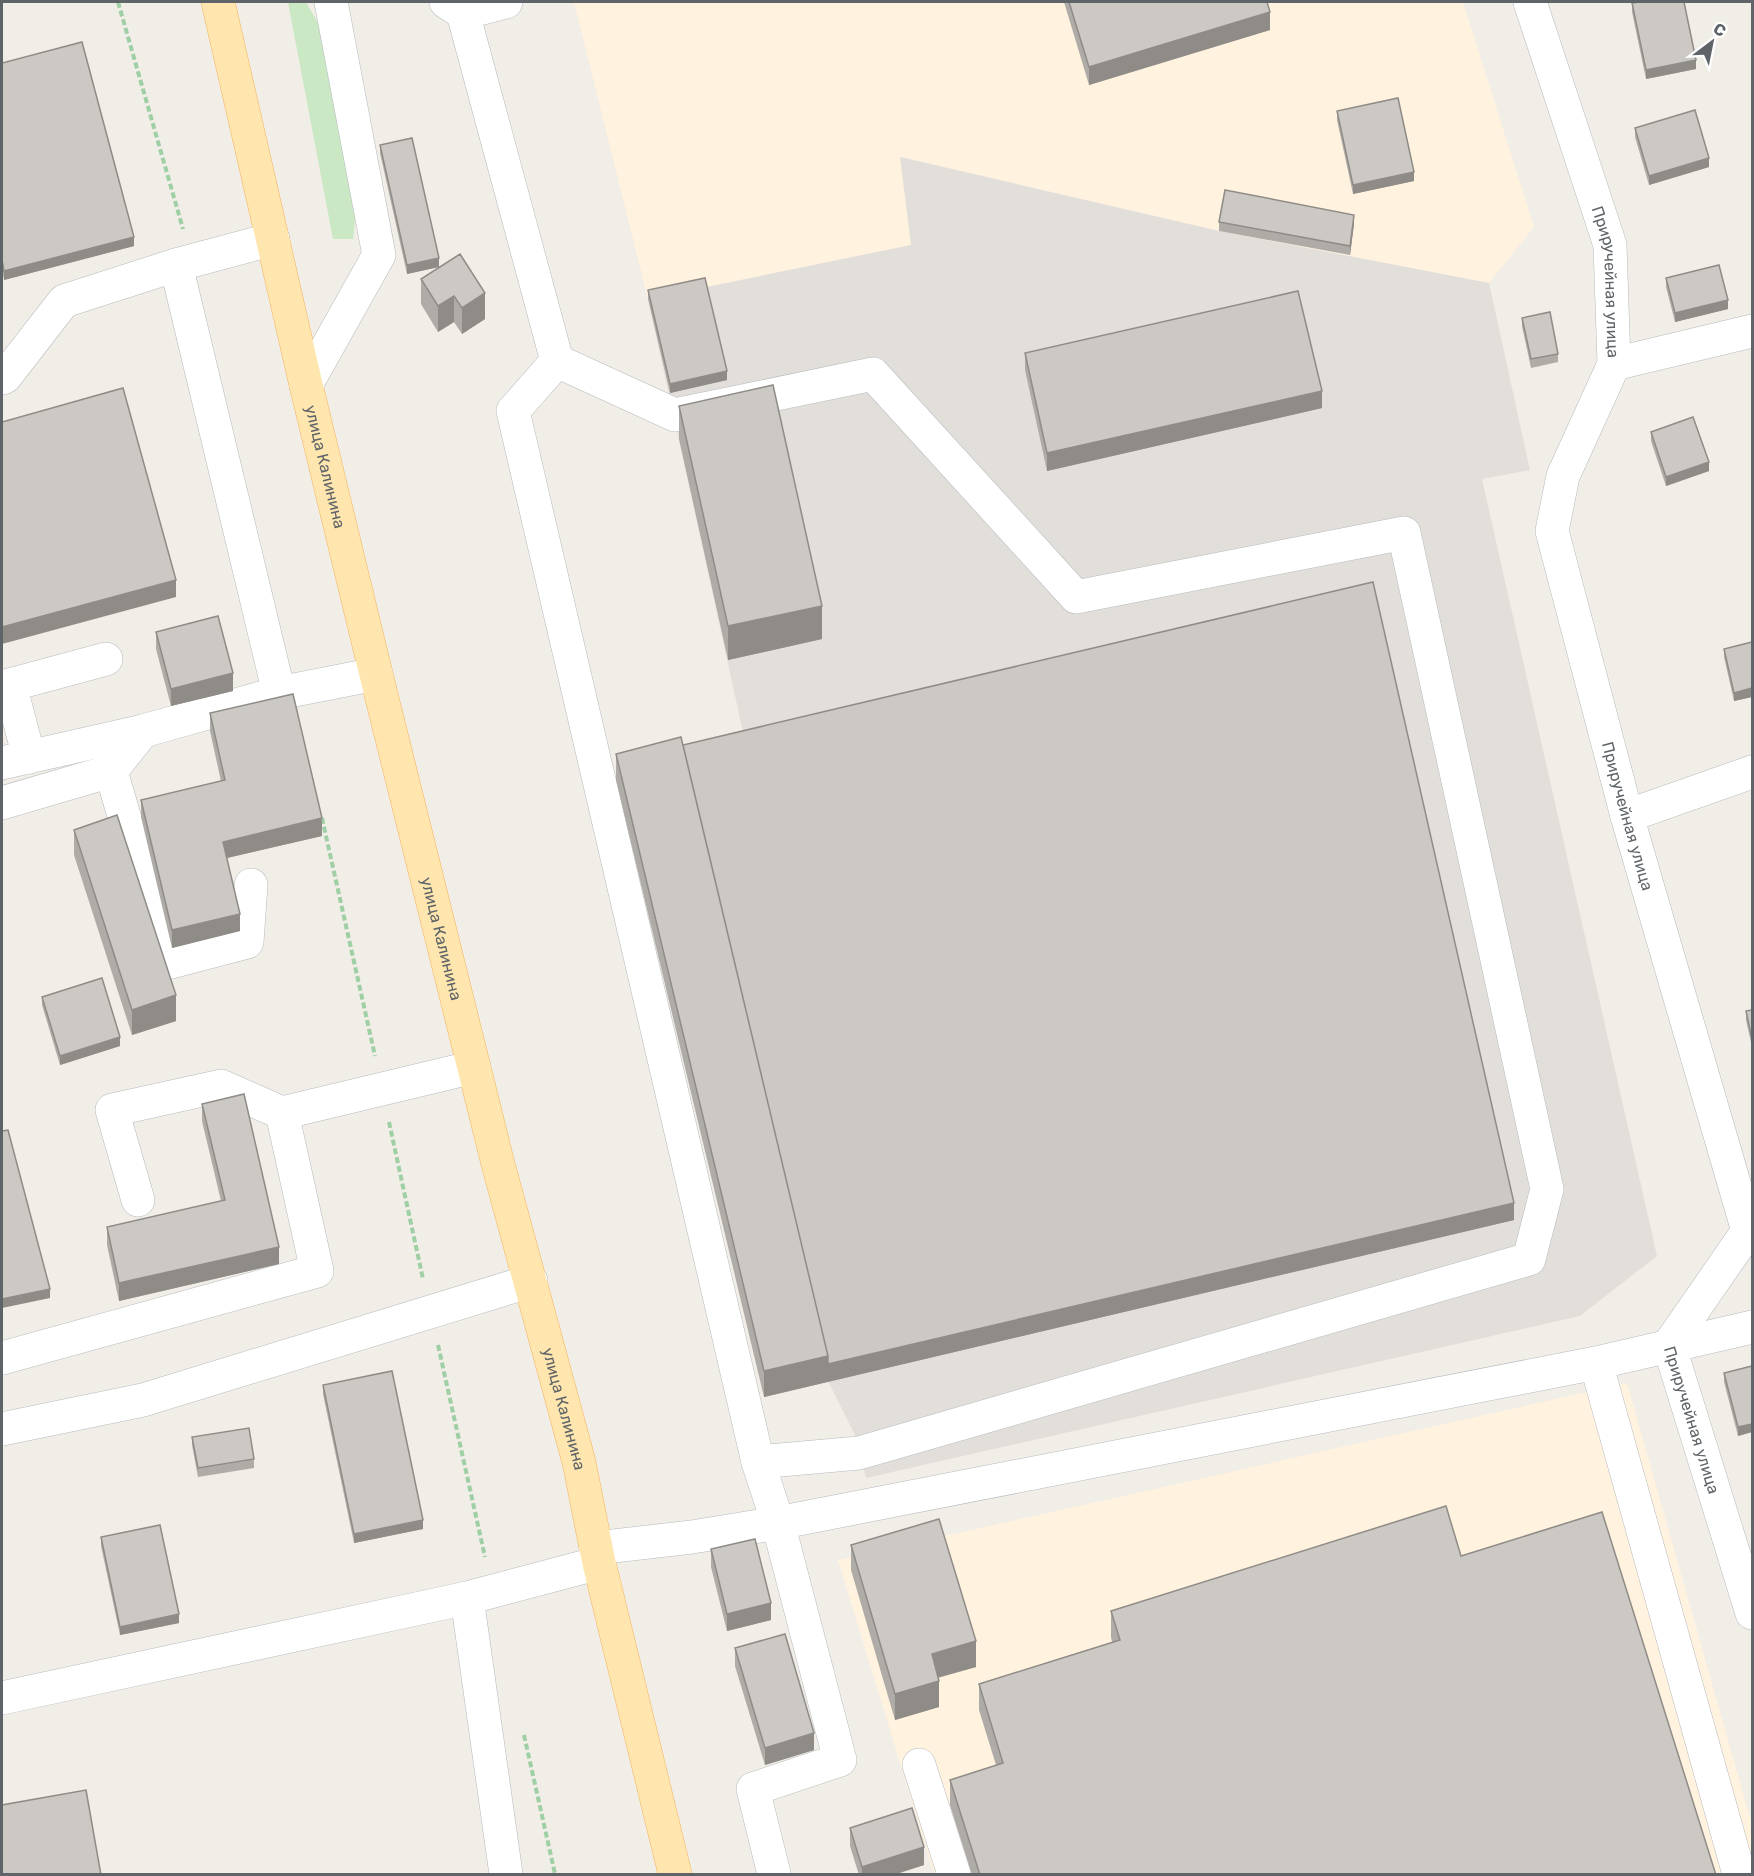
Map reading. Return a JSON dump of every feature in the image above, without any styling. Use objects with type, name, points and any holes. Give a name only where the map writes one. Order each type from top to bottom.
[{"type":"main road","name":"улица Калинина","points":[[218,2],[375,674],[498,1164],[579,1461],[598,1556],[675,1875]]},
{"type":"street","points":[[306,385],[379,255],[331,2]]},
{"type":"street","points":[[506,2],[455,7],[557,361],[675,415],[873,374],[1076,597],[1404,534],[1547,1189],[1528,1259],[859,1453],[759,1462]]},
{"type":"street","name":"Приручейная улица","points":[[1530,2],[1610,245],[1614,364],[1563,476],[1552,531],[1627,816],[1748,1231],[1670,1345],[1752,1613]]},
{"type":"street","points":[[2,378],[64,301],[184,263],[273,239]]},
{"type":"street","points":[[184,263],[279,693]]},
{"type":"street","points":[[1614,364],[1752,331]]},
{"type":"street","points":[[557,361],[513,411],[759,1462],[778,1523],[840,1760],[753,1789],[774,1875]]},
{"type":"street","points":[[106,659],[6,686],[15,760],[143,731],[279,693],[375,674]]},
{"type":"street","points":[[2,803],[111,771],[143,731]]},
{"type":"street","points":[[111,771],[166,963],[247,942],[251,885]]},
{"type":"street","points":[[1627,816],[1752,772]]},
{"type":"street","points":[[138,1200],[112,1110],[221,1086],[282,1113],[474,1067]]},
{"type":"street","points":[[2,1358],[317,1271],[282,1113]]},
{"type":"street","points":[[2,1429],[143,1400],[531,1281]]},
{"type":"street","points":[[2,1698],[480,1594],[598,1556],[1596,1363],[1752,1327]]},
{"type":"street","points":[[1596,1363],[1739,1875]]},
{"type":"street","points":[[480,1594],[506,1875]]},
{"type":"street","points":[[919,1765],[954,1875]]},
{"type":"path","points":[[118,2],[184,263]]},
{"type":"path","points":[[321,813],[430,1312],[480,1594]]},
{"type":"path","points":[[522,1727],[555,1875]]},
{"type":"shaded area","points":[[574,2],[1463,2],[1534,227],[1489,283],[1219,231],[901,157],[911,245],[648,299]]},
{"type":"shaded area","points":[[900,157],[1219,231],[1489,283],[1530,470],[1482,479],[1657,1256],[1580,1316],[866,1478],[855,1435],[828,1381],[746,746],[648,299],[911,245]]},
{"type":"shaded area","points":[[1627,1383],[1752,1825],[1752,1874],[934,1874],[838,1560]]},
{"type":"green space","points":[[288,2],[306,2],[325,36],[356,212],[353,239],[333,239]]},
{"type":"building","points":[[1069,2],[1267,2],[1270,12],[1089,67]]},
{"type":"building","points":[[1684,2],[1696,60],[1646,70],[1632,3]]},
{"type":"building","points":[[82,42],[134,237],[4,271],[2,260],[2,63]]},
{"type":"building","points":[[1398,98],[1414,172],[1353,185],[1337,111]]},
{"type":"building","points":[[1695,110],[1709,158],[1649,176],[1635,128]]},
{"type":"building","points":[[412,138],[439,258],[407,265],[380,145]]},
{"type":"building","points":[[1225,190],[1354,215],[1350,246],[1219,222]]},
{"type":"building","points":[[460,254],[485,293],[462,308],[454,296],[438,306],[421,279]]},
{"type":"building","points":[[1719,265],[1728,300],[1675,313],[1666,278]]},
{"type":"building","points":[[705,278],[727,371],[670,384],[648,290]]},
{"type":"building","points":[[1298,291],[1322,391],[1047,453],[1025,353]]},
{"type":"building","points":[[1550,312],[1558,354],[1531,359],[1522,318]]},
{"type":"building","points":[[773,385],[822,606],[728,626],[679,406]]},
{"type":"building","points":[[123,388],[176,580],[2,627],[2,422]]},
{"type":"building","points":[[1693,417],[1709,462],[1666,477],[1651,432]]},
{"type":"building","points":[[1373,582],[1514,1203],[828,1364],[828,1356],[683,745]]},
{"type":"building","points":[[218,616],[233,673],[171,689],[156,632]]},
{"type":"building","points":[[1752,642],[1752,688],[1734,693],[1724,649]]},
{"type":"building","points":[[293,694],[322,818],[223,842],[240,914],[172,930],[141,800],[225,780],[210,713]]},
{"type":"building","points":[[681,737],[828,1356],[764,1371],[616,754]]},
{"type":"building","points":[[117,815],[176,995],[132,1010],[74,830]]},
{"type":"building","points":[[102,978],[120,1037],[60,1056],[42,997]]},
{"type":"building","points":[[1752,1010],[1752,1039],[1746,1011]]},
{"type":"building","points":[[244,1094],[279,1247],[119,1283],[107,1227],[225,1200],[202,1104]]},
{"type":"building","points":[[8,1130],[50,1289],[2,1299],[2,1131]]},
{"type":"building","points":[[1752,1366],[1752,1424],[1738,1427],[1724,1373]]},
{"type":"building","points":[[392,1371],[423,1520],[354,1534],[323,1385]]},
{"type":"building","points":[[249,1428],[254,1459],[198,1468],[192,1437]]},
{"type":"building","points":[[1446,1506],[1461,1556],[1602,1512],[1716,1875],[980,1875],[950,1780],[1003,1763],[979,1684],[1120,1640],[1111,1611]]},
{"type":"building","points":[[939,1519],[976,1641],[932,1654],[939,1681],[895,1694],[851,1545]]},
{"type":"building","points":[[160,1525],[179,1614],[120,1627],[101,1537]]},
{"type":"building","points":[[755,1539],[771,1603],[727,1614],[711,1549]]},
{"type":"building","points":[[785,1634],[814,1733],[765,1748],[735,1648]]},
{"type":"building","points":[[86,1790],[101,1875],[2,1875],[2,1805]]},
{"type":"building","points":[[912,1808],[924,1847],[862,1867],[850,1828]]}]
